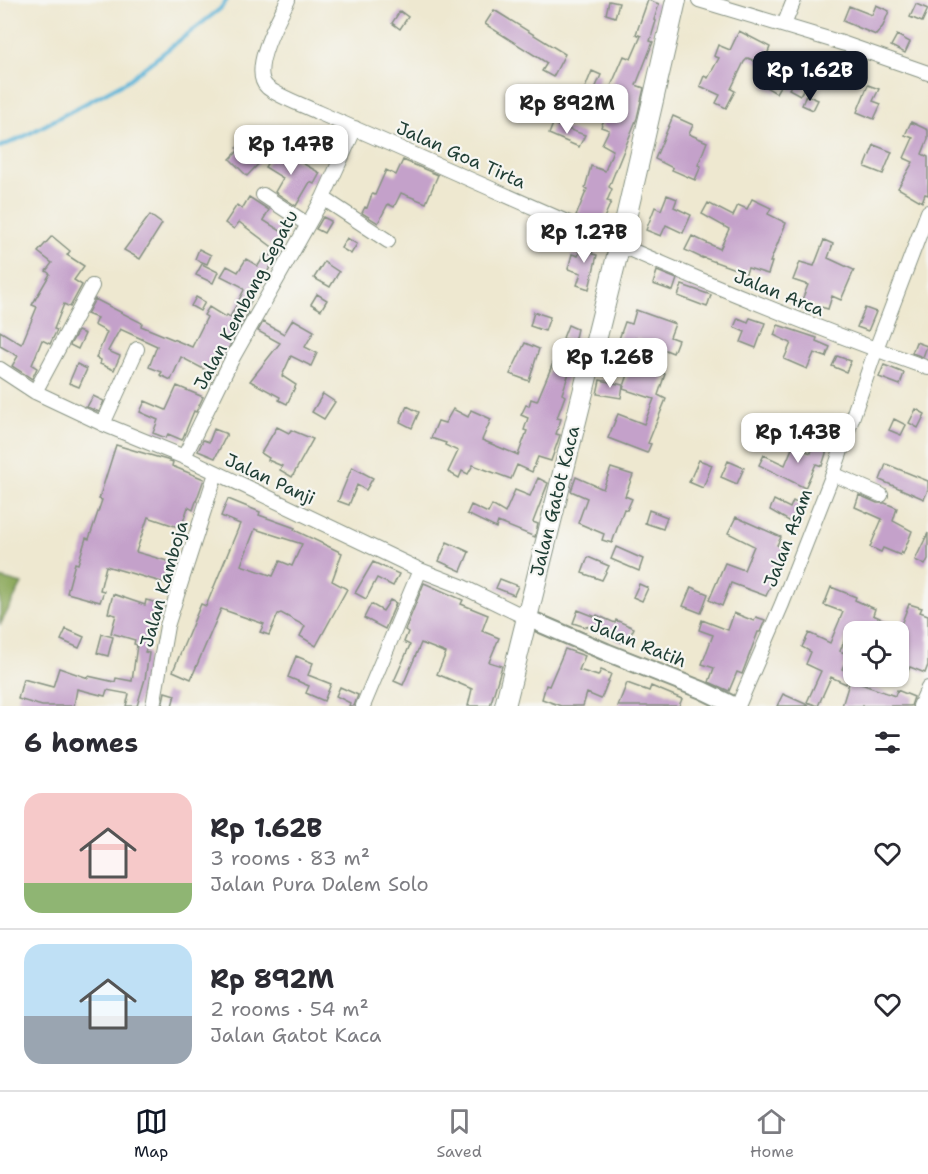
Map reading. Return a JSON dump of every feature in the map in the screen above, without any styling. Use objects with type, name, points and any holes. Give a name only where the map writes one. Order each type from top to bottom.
[{"type":"main road","name":"Jalan Gatot Kaca","points":[[505,706],[620,244],[676,0]]},
{"type":"street","name":"Jalan Goa Tirta","points":[[288,0],[261,65],[264,83],[271,90],[620,244]]},
{"type":"street","points":[[699,0],[784,25],[928,74]]},
{"type":"street","points":[[784,25],[795,0]]},
{"type":"street","name":"Jalan Kembang Sepatu","points":[[184,457],[233,357],[323,198],[355,128]]},
{"type":"street","points":[[263,195],[307,224]]},
{"type":"street","points":[[323,198],[388,241]]},
{"type":"street","name":"Jalan Asam","points":[[736,706],[782,604],[833,474],[876,349],[928,212]]},
{"type":"street","name":"Jalan Arca","points":[[620,244],[729,292],[928,368]]},
{"type":"street","points":[[35,392],[92,286]]},
{"type":"street","points":[[103,424],[137,349]]},
{"type":"street","name":"Jalan Panji","points":[[0,369],[35,392],[103,424],[184,457],[526,618]]},
{"type":"street","name":"Jalan Kamboja","points":[[153,706],[167,626],[216,473]]},
{"type":"street","points":[[833,474],[881,495]]},
{"type":"street","points":[[363,706],[420,570]]},
{"type":"street","name":"Jalan Ratih","points":[[526,618],[736,706]]},
{"type":"street","points":[[920,706],[928,688]]},
{"type":"green space","points":[[0,578],[22,584],[0,625]]},
{"type":"building","points":[[648,0],[659,4],[650,41],[653,42],[636,85],[644,88],[637,118],[609,187],[612,189],[607,201],[611,202],[600,227],[576,216],[587,189],[585,188],[591,166],[605,171],[613,150],[602,144],[609,130],[601,127],[617,88],[611,86],[624,56],[631,59],[641,36],[636,34]]},
{"type":"building","points":[[609,1],[619,3],[615,17],[606,14]]},
{"type":"building","points":[[916,4],[928,9],[922,22],[910,17]]},
{"type":"building","points":[[876,5],[889,11],[883,26],[876,35],[843,21],[849,6],[872,15]]},
{"type":"building","points":[[494,10],[565,54],[553,77],[542,71],[547,63],[485,24]]},
{"type":"building","points":[[400,11],[408,17],[400,29],[392,23]]},
{"type":"building","points":[[739,31],[770,47],[763,65],[748,58],[744,62],[731,89],[735,91],[726,108],[716,103],[720,95],[700,86],[704,76],[708,78],[719,58],[714,56],[718,45],[730,50]]},
{"type":"building","points":[[897,35],[910,42],[905,53],[891,46]]},
{"type":"building","points":[[818,56],[850,72],[845,80],[813,65]]},
{"type":"building","points":[[802,67],[813,74],[800,95],[789,89]]},
{"type":"building","points":[[592,71],[601,75],[594,91],[585,88]]},
{"type":"building","points":[[771,74],[783,81],[776,93],[764,86]]},
{"type":"building","points":[[868,85],[879,89],[873,101],[881,104],[874,119],[857,112]]},
{"type":"building","points":[[569,90],[579,94],[572,111],[562,107]]},
{"type":"building","points":[[806,95],[818,100],[813,110],[802,105]]},
{"type":"building","points":[[673,116],[693,125],[689,134],[707,142],[695,180],[672,170],[673,168],[655,159]]},
{"type":"building","points":[[911,122],[928,130],[928,139],[922,154],[928,157],[928,195],[925,194],[922,202],[898,188],[913,162],[904,158],[913,138],[905,135]]},
{"type":"building","points":[[553,124],[585,135],[579,147],[549,134]]},
{"type":"building","points":[[244,140],[265,157],[247,176],[230,159],[239,150],[237,148]]},
{"type":"building","points":[[874,145],[892,152],[883,174],[865,167]]},
{"type":"building","points":[[276,148],[320,173],[314,184],[310,182],[296,206],[275,192],[283,178],[265,167]]},
{"type":"building","points":[[403,160],[438,175],[426,203],[401,193],[394,207],[388,204],[378,223],[362,213],[365,207],[367,208],[372,194],[375,195],[386,170],[396,175]]},
{"type":"building","points":[[667,195],[677,199],[674,207],[691,215],[683,233],[666,225],[661,236],[646,230],[655,207],[661,210]]},
{"type":"building","points":[[249,197],[269,210],[263,220],[284,233],[275,249],[239,222],[234,229],[225,223],[237,205],[242,209]]},
{"type":"building","points":[[752,199],[771,208],[768,214],[786,223],[770,262],[772,262],[768,274],[748,268],[746,273],[685,250],[692,236],[720,249],[729,229],[702,214],[708,203],[733,216],[738,205],[747,209]]},
{"type":"building","points":[[150,215],[162,224],[140,259],[124,250]]},
{"type":"building","points":[[323,217],[331,221],[324,233],[316,229]]},
{"type":"building","points":[[52,236],[70,251],[67,255],[84,266],[74,280],[82,285],[70,307],[64,304],[54,329],[57,330],[50,344],[42,340],[32,365],[37,368],[32,379],[12,366],[18,356],[0,346],[0,331],[21,344],[23,341],[37,307],[32,305],[50,274],[46,271],[52,263],[38,252]]},
{"type":"building","points":[[347,238],[357,244],[351,254],[341,248]]},
{"type":"building","points":[[584,239],[595,244],[592,254],[597,255],[589,289],[577,285],[581,273],[568,269],[572,254],[578,256]]},
{"type":"building","points":[[824,240],[833,244],[828,258],[854,270],[841,300],[832,296],[828,309],[810,304],[807,310],[799,307],[808,285],[793,280],[800,262],[814,266]]},
{"type":"building","points":[[199,249],[211,255],[207,264],[195,259]]},
{"type":"building","points":[[266,253],[276,258],[251,298],[246,312],[248,313],[223,358],[219,356],[211,373],[181,357],[171,380],[160,375],[162,372],[149,367],[157,346],[120,329],[108,351],[120,356],[114,370],[100,364],[101,360],[96,358],[107,332],[94,325],[97,318],[87,314],[95,299],[142,323],[141,326],[192,347],[207,317],[204,315],[209,307],[225,317],[227,315],[230,317],[244,290],[241,286],[221,276],[227,266],[238,272],[246,259],[258,266]]},
{"type":"building","points":[[324,262],[339,272],[330,287],[314,278]]},
{"type":"building","points":[[202,264],[218,272],[213,283],[196,275]]},
{"type":"building","points":[[657,271],[677,279],[673,291],[653,284]]},
{"type":"building","points":[[682,285],[711,295],[707,307],[678,296]]},
{"type":"building","points":[[317,294],[327,300],[321,310],[311,304]]},
{"type":"building","points":[[196,297],[205,302],[200,311],[191,306]]},
{"type":"building","points":[[865,308],[876,312],[868,331],[857,327]]},
{"type":"building","points":[[636,310],[675,324],[670,337],[678,340],[673,353],[636,338],[634,345],[619,339],[625,322],[632,324]]},
{"type":"building","points":[[534,312],[550,317],[545,331],[530,326]]},
{"type":"building","points":[[738,318],[748,322],[750,318],[765,323],[756,348],[741,342],[745,332],[734,327]]},
{"type":"building","points":[[293,319],[314,331],[305,347],[317,353],[311,366],[291,356],[282,376],[296,385],[287,404],[279,400],[280,397],[250,381],[280,343],[258,331],[263,322],[284,334]]},
{"type":"building","points":[[568,325],[577,329],[574,342],[563,338]]},
{"type":"building","points":[[778,325],[817,338],[816,341],[830,347],[826,357],[814,353],[807,369],[784,359],[791,343],[774,335]]},
{"type":"building","points":[[78,331],[85,334],[78,349],[70,345]]},
{"type":"building","points":[[565,342],[578,346],[562,394],[565,396],[557,418],[561,419],[556,434],[560,435],[551,461],[538,457],[532,472],[517,465],[511,479],[473,465],[468,474],[462,471],[459,478],[448,472],[458,451],[445,445],[446,443],[431,438],[438,421],[445,423],[453,409],[468,417],[471,410],[491,419],[482,440],[518,455],[527,431],[524,430],[528,418],[521,415],[526,405],[529,406],[531,399],[537,401],[556,356],[560,357]]},
{"type":"building","points":[[916,342],[927,346],[923,357],[912,353]]},
{"type":"building","points":[[525,343],[539,349],[529,381],[510,374]]},
{"type":"building","points":[[837,356],[851,361],[846,372],[832,366]]},
{"type":"building","points":[[77,364],[87,369],[79,387],[69,383]]},
{"type":"building","points":[[884,365],[904,373],[900,385],[879,377]]},
{"type":"building","points":[[631,366],[650,373],[651,370],[665,374],[658,395],[666,399],[648,443],[651,444],[647,453],[608,438],[618,414],[644,424],[654,399],[623,389]]},
{"type":"building","points":[[600,380],[623,385],[621,398],[597,394]]},
{"type":"building","points":[[177,386],[203,397],[196,412],[194,411],[182,440],[168,434],[166,438],[153,433],[158,420],[140,412],[145,401],[166,410]]},
{"type":"building","points":[[323,394],[335,402],[324,419],[312,412]]},
{"type":"building","points":[[93,396],[104,401],[99,412],[87,407]]},
{"type":"building","points":[[407,406],[419,412],[412,428],[400,422]]},
{"type":"building","points":[[916,409],[925,414],[918,428],[909,423]]},
{"type":"building","points":[[894,419],[906,425],[901,435],[889,430]]},
{"type":"building","points":[[817,422],[827,426],[822,436],[812,432]]},
{"type":"building","points":[[277,427],[289,433],[291,430],[313,439],[292,477],[280,470],[282,466],[268,460],[269,458],[261,453]]},
{"type":"building","points":[[214,429],[227,434],[215,458],[198,451],[203,440],[209,442]]},
{"type":"building","points":[[814,442],[828,447],[822,466],[816,464],[805,488],[759,465],[764,455],[785,465],[793,446],[811,453]]},
{"type":"building","points":[[116,445],[173,462],[172,466],[204,479],[193,510],[188,507],[181,528],[148,517],[136,552],[171,562],[165,583],[106,566],[100,590],[104,591],[100,602],[67,593],[75,563],[78,564],[86,538],[89,539],[102,500],[99,499]]},
{"type":"building","points":[[699,460],[712,465],[703,488],[689,482]]},
{"type":"building","points":[[728,461],[744,468],[737,484],[721,477]]},
{"type":"building","points":[[886,464],[928,481],[928,490],[924,499],[880,480]]},
{"type":"building","points":[[352,467],[373,478],[366,490],[357,485],[349,505],[338,501]]},
{"type":"building","points":[[611,468],[633,475],[625,496],[632,499],[627,510],[624,509],[612,543],[602,540],[604,534],[578,523],[587,498],[571,491],[576,477],[603,489]]},
{"type":"building","points":[[538,478],[548,483],[533,522],[538,524],[535,537],[498,522],[496,528],[467,514],[471,505],[488,513],[492,505],[505,513],[515,490],[530,496]]},
{"type":"building","points":[[859,495],[897,508],[893,521],[912,531],[903,554],[901,552],[900,555],[883,548],[881,552],[870,547],[882,519],[855,507]]},
{"type":"building","points":[[228,499],[260,512],[259,515],[295,528],[294,530],[342,553],[332,581],[347,589],[316,646],[300,636],[305,626],[281,613],[278,614],[269,635],[260,632],[264,624],[221,609],[191,679],[173,671],[201,604],[206,606],[240,524],[221,516]],"holes":[[[255,529],[302,544],[292,566],[280,561],[273,576],[241,565]]]},
{"type":"building","points":[[774,500],[790,508],[793,501],[803,506],[794,524],[770,510]]},
{"type":"building","points":[[649,510],[667,517],[663,529],[645,523]]},
{"type":"building","points":[[736,517],[781,537],[777,545],[786,549],[766,596],[731,583],[722,606],[709,600],[725,563],[744,570],[754,546],[728,533]]},
{"type":"building","points":[[928,533],[928,559],[925,565],[915,560]]},
{"type":"building","points":[[447,542],[469,552],[461,571],[439,561]]},
{"type":"building","points":[[616,547],[643,559],[639,571],[611,559]]},
{"type":"building","points":[[588,557],[609,566],[602,580],[582,573]]},
{"type":"building","points":[[373,562],[399,574],[393,586],[377,578],[366,599],[355,593]]},
{"type":"building","points":[[500,579],[518,586],[514,595],[496,588]]},
{"type":"building","points":[[424,583],[463,600],[461,604],[488,615],[482,631],[499,638],[489,662],[502,666],[490,706],[468,706],[472,689],[437,674],[446,653],[421,643],[403,685],[394,681],[410,645],[404,642],[408,632],[405,630]]},
{"type":"building","points":[[639,584],[648,588],[642,601],[633,597]]},
{"type":"building","points":[[691,587],[708,594],[701,613],[683,606]]},
{"type":"building","points":[[831,587],[856,597],[855,600],[875,609],[873,615],[886,621],[843,621],[843,644],[840,651],[843,652],[843,683],[831,677],[818,706],[807,702],[821,671],[806,664],[811,652],[802,647],[809,633],[830,643],[843,612],[824,605]]},
{"type":"building","points":[[113,594],[145,605],[146,600],[162,604],[145,652],[149,653],[145,679],[137,706],[126,706],[129,694],[107,690],[105,696],[77,689],[74,706],[42,706],[18,699],[23,679],[53,687],[59,668],[88,678],[88,676],[115,682],[116,678],[132,681],[137,645],[134,644],[135,640],[111,633],[116,615],[108,613]]},
{"type":"building","points":[[390,600],[396,603],[385,629],[364,618],[371,604],[383,611]]},
{"type":"building","points":[[909,604],[922,608],[920,612],[928,615],[928,665],[925,673],[910,667],[909,669],[909,621],[902,621]]},
{"type":"building","points":[[578,610],[615,623],[616,620],[634,628],[628,640],[625,639],[623,643],[586,626],[573,623]]},
{"type":"building","points":[[734,613],[754,621],[756,617],[765,620],[742,674],[737,672],[729,691],[709,682],[714,668],[702,664],[713,635],[699,630],[702,620],[728,630]]},
{"type":"building","points":[[66,629],[84,637],[79,648],[61,640]]},
{"type":"building","points":[[102,634],[113,637],[108,656],[97,653]]},
{"type":"building","points":[[565,649],[585,656],[579,670],[598,676],[601,670],[611,674],[601,699],[587,693],[583,706],[561,706],[542,699],[546,685],[549,686]]},
{"type":"building","points":[[296,656],[313,663],[308,675],[331,684],[324,701],[306,693],[309,686],[288,677]]},
{"type":"building","points":[[627,683],[649,691],[651,686],[682,699],[679,706],[618,706]]},
{"type":"building","points":[[340,687],[358,695],[354,706],[349,706],[350,703],[336,696]]},
{"type":"building","points":[[848,687],[870,687],[895,696],[897,690],[914,697],[911,706],[842,706]]},
{"type":"building","points":[[165,692],[175,695],[172,706],[162,706]]},
{"type":"building","points":[[783,694],[810,706],[777,706]]},
{"type":"waterway","points":[[0,147],[127,81],[220,9],[227,0]]}]
